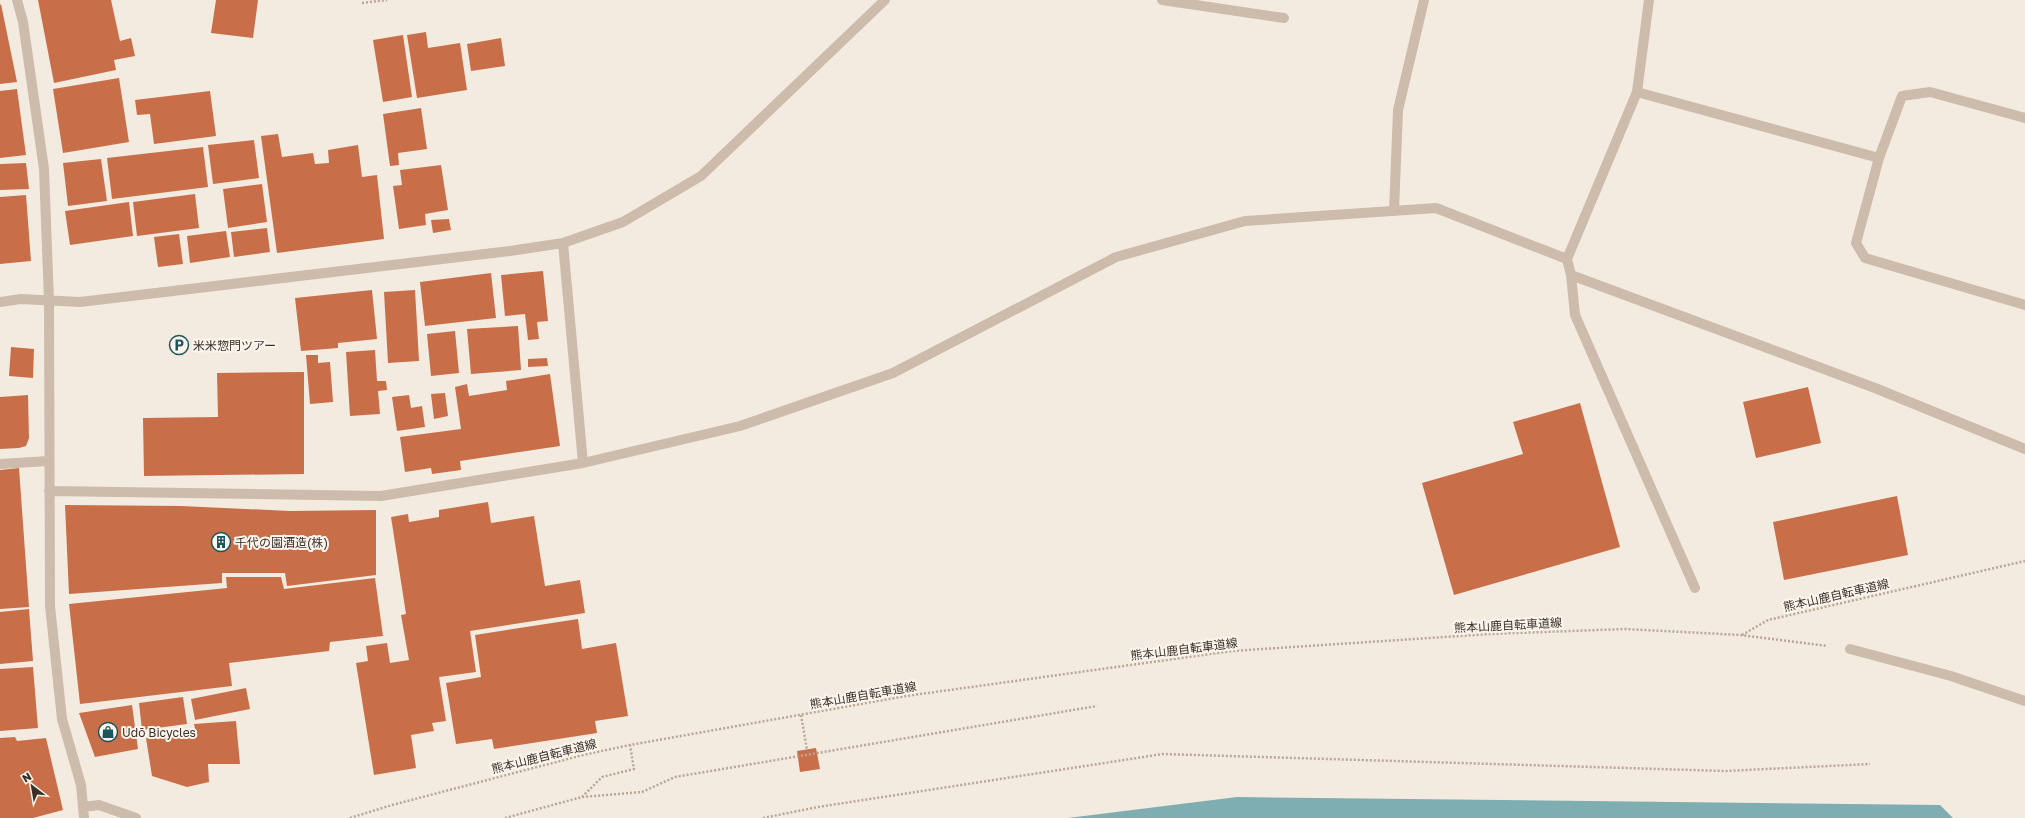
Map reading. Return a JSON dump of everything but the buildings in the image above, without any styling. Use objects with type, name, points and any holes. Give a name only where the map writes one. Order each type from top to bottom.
[{"type":"street","points":[[17,0],[23,22],[44,169],[49,301],[48,461],[50,606],[62,719],[81,785],[84,818]]},
{"type":"street","points":[[0,302],[21,300],[80,302],[502,252],[563,243],[623,222],[701,176],[885,0]]},
{"type":"street","points":[[1162,0],[1284,18]]},
{"type":"street","points":[[1394,211],[1398,110],[1424,0]]},
{"type":"street","points":[[1649,0],[1638,92],[1567,259],[1571,275],[1575,316],[1695,588]]},
{"type":"street","points":[[1638,92],[1880,158]]},
{"type":"street","points":[[2025,118],[1930,92],[1902,96],[1880,158],[1856,243],[1865,258],[2025,305]]},
{"type":"street","points":[[49,491],[381,496],[583,463],[740,426],[893,374],[1116,257],[1245,221],[1436,208],[1567,259]]},
{"type":"street","points":[[563,243],[583,463]]},
{"type":"street","points":[[1571,275],[1875,388],[2025,449]]},
{"type":"street","points":[[0,464],[48,461]]},
{"type":"street","points":[[1850,649],[1951,676],[2025,701]]},
{"type":"street","points":[[83,807],[99,805],[136,818]]},
{"type":"path","points":[[362,3],[387,0]]},
{"type":"path","name":"熊本山鹿自転車道線","points":[[350,818],[392,805],[583,755],[630,745],[906,696],[1232,651],[1490,634],[1625,629],[1741,635],[1768,620],[2025,560]]},
{"type":"path","points":[[1741,635],[1850,649]]},
{"type":"path","points":[[505,818],[582,797],[642,792],[675,777],[1097,706]]},
{"type":"path","points":[[801,715],[807,750]]},
{"type":"path","points":[[582,797],[602,777],[634,769],[630,745]]},
{"type":"path","points":[[763,818],[818,807],[1163,754],[1725,772],[1870,764]]},
{"type":"water","points":[[1237,797],[1940,805],[1953,818],[1068,818]]},
{"type":"place","name":"米米惣門ツアー","points":[[179,345]]},
{"type":"place","name":"千代の園酒造(株)","points":[[221,542]]},
{"type":"place","name":"Udō Bicycles","points":[[108,732]]}]
